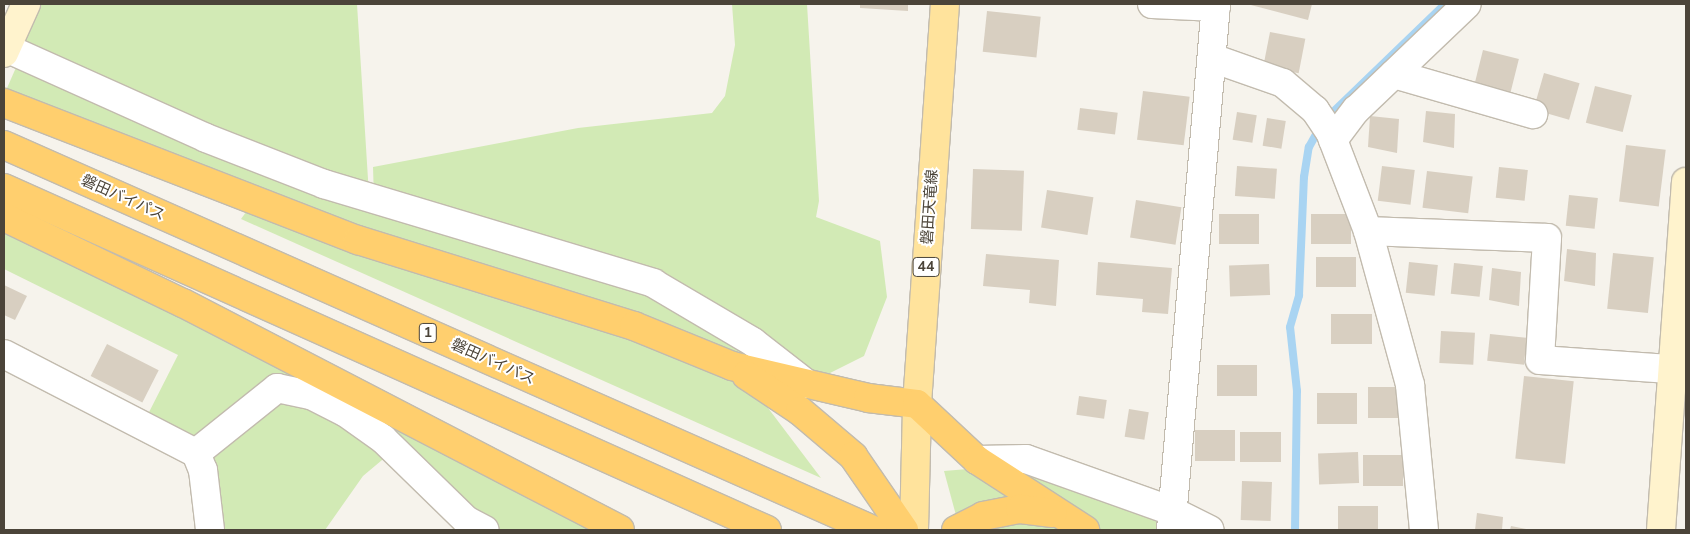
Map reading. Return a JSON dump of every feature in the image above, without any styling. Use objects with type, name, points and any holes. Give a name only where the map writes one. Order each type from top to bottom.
[{"type":"highway","points":[[4,104],[358,240],[634,326],[732,366],[807,384],[916,404],[977,460],[1055,514],[1085,530]]},
{"type":"highway","name":"磐田バイパス","points":[[4,145],[862,526]]},
{"type":"highway","points":[[4,188],[767,530]]},
{"type":"highway","points":[[4,217],[200,312],[620,530]]},
{"type":"highway","points":[[732,366],[800,411],[853,456],[904,530]]},
{"type":"highway","points":[[956,530],[983,516],[1020,509],[1055,514]]},
{"type":"main road","name":"磐田天竜線","points":[[914,530],[916,404],[945,4]]},
{"type":"street","points":[[26,4],[6,43],[324,184],[653,283],[752,342],[807,384]]},
{"type":"street","points":[[1152,4],[1216,6],[1171,521]]},
{"type":"street","points":[[1326,127],[1394,74],[1467,4]]},
{"type":"street","points":[[1212,58],[1283,83],[1326,127],[1368,231],[1410,385],[1424,530]]},
{"type":"street","points":[[1394,74],[1534,114]]},
{"type":"street","points":[[1661,530],[1670,369],[1686,182]]},
{"type":"street","points":[[1368,231],[1547,238],[1540,360],[1670,369]]},
{"type":"street","points":[[4,354],[196,453],[203,470],[210,530]]},
{"type":"street","points":[[196,453],[277,388],[311,395],[383,438],[478,528]]},
{"type":"street","points":[[977,460],[1026,459],[1171,521],[1210,530]]},
{"type":"green space","points":[[29,4],[357,4],[369,195],[374,199],[373,167],[578,128],[712,113],[725,96],[735,45],[732,4],[807,4],[819,201],[816,217],[880,241],[887,297],[864,356],[826,375],[732,354],[319,225],[4,95],[21,56]]},
{"type":"green space","points":[[249,208],[678,344],[759,396],[821,478],[241,219]]},
{"type":"green space","points":[[4,225],[609,530],[485,530],[394,450],[363,476],[325,530],[210,530],[203,470],[142,426],[178,355],[4,269]]},
{"type":"green space","points":[[1037,463],[1189,530],[960,530],[944,471]]},
{"type":"building","points":[[860,4],[908,4],[908,11],[860,8]]},
{"type":"building","points":[[1247,4],[1312,4],[1308,20]]},
{"type":"building","points":[[987,11],[1041,17],[1036,57],[983,52]]},
{"type":"building","points":[[1270,32],[1305,39],[1299,73],[1263,66]]},
{"type":"building","points":[[1483,50],[1519,59],[1510,95],[1474,86]]},
{"type":"building","points":[[1544,73],[1580,83],[1569,120],[1534,110]]},
{"type":"building","points":[[1595,86],[1632,95],[1623,132],[1586,123]]},
{"type":"building","points":[[1143,91],[1190,97],[1184,145],[1137,140]]},
{"type":"building","points":[[1080,108],[1118,113],[1115,134],[1077,130]]},
{"type":"building","points":[[1426,111],[1455,114],[1454,148],[1423,142]]},
{"type":"building","points":[[1237,112],[1257,115],[1252,143],[1233,140]]},
{"type":"building","points":[[1370,116],[1399,119],[1397,153],[1368,147]]},
{"type":"building","points":[[1267,118],[1286,121],[1281,149],[1263,146]]},
{"type":"building","points":[[1626,145],[1666,150],[1659,206],[1619,202]]},
{"type":"building","points":[[1237,166],[1277,169],[1275,199],[1235,196]]},
{"type":"building","points":[[1382,166],[1415,170],[1410,205],[1378,201]]},
{"type":"building","points":[[1499,167],[1528,170],[1525,201],[1496,198]]},
{"type":"building","points":[[973,169],[1024,171],[1022,231],[971,229]]},
{"type":"building","points":[[1427,171],[1473,177],[1468,213],[1422,208]]},
{"type":"building","points":[[1047,190],[1093,197],[1087,235],[1041,228]]},
{"type":"building","points":[[1569,195],[1598,198],[1595,229],[1566,226]]},
{"type":"building","points":[[1136,200],[1181,207],[1175,245],[1130,238]]},
{"type":"building","points":[[1219,214],[1259,214],[1259,244],[1219,244]]},
{"type":"building","points":[[1311,214],[1351,214],[1351,244],[1311,244]]},
{"type":"building","points":[[1567,249],[1596,253],[1595,286],[1564,281]]},
{"type":"building","points":[[1613,253],[1654,257],[1648,313],[1607,309]]},
{"type":"building","points":[[986,254],[1059,260],[1056,306],[1029,303],[1030,290],[983,286]]},
{"type":"building","points":[[1316,257],[1356,257],[1356,287],[1316,287]]},
{"type":"building","points":[[1098,262],[1172,268],[1168,314],[1142,312],[1143,299],[1096,295]]},
{"type":"building","points":[[1409,262],[1438,265],[1435,296],[1406,293]]},
{"type":"building","points":[[1454,263],[1483,266],[1480,297],[1451,294]]},
{"type":"building","points":[[1269,264],[1270,295],[1230,296],[1229,265]]},
{"type":"building","points":[[1492,268],[1521,272],[1519,306],[1489,300]]},
{"type":"building","points":[[4,285],[27,296],[15,320],[4,315]]},
{"type":"building","points":[[1331,314],[1372,314],[1372,344],[1331,344]]},
{"type":"building","points":[[1441,331],[1475,333],[1473,365],[1439,363]]},
{"type":"building","points":[[1490,334],[1527,338],[1524,365],[1487,361]]},
{"type":"building","points":[[107,344],[159,370],[142,402],[91,376]]},
{"type":"building","points":[[1217,365],[1257,365],[1257,396],[1217,396]]},
{"type":"building","points":[[1524,376],[1574,381],[1565,464],[1515,459]]},
{"type":"building","points":[[1368,387],[1409,387],[1409,418],[1368,418]]},
{"type":"building","points":[[1317,393],[1357,393],[1357,424],[1317,424]]},
{"type":"building","points":[[1079,396],[1107,400],[1104,419],[1076,415]]},
{"type":"building","points":[[1129,409],[1149,412],[1144,440],[1125,437]]},
{"type":"building","points":[[1195,430],[1235,430],[1235,461],[1195,461]]},
{"type":"building","points":[[1240,432],[1281,432],[1281,462],[1240,462]]},
{"type":"building","points":[[1358,452],[1359,483],[1319,484],[1318,453]]},
{"type":"building","points":[[1363,455],[1403,455],[1403,486],[1363,486]]},
{"type":"building","points":[[1242,481],[1272,482],[1271,521],[1241,520]]},
{"type":"building","points":[[1338,506],[1378,506],[1378,530],[1338,530]]},
{"type":"building","points":[[1477,513],[1503,517],[1502,530],[1475,530]]},
{"type":"building","points":[[1511,526],[1526,529],[1526,530],[1510,530]]},
{"type":"waterway","points":[[1327,118],[1445,4]]},
{"type":"waterway","points":[[1295,530],[1297,391],[1290,327],[1299,295],[1304,177],[1309,147],[1320,127]]}]
